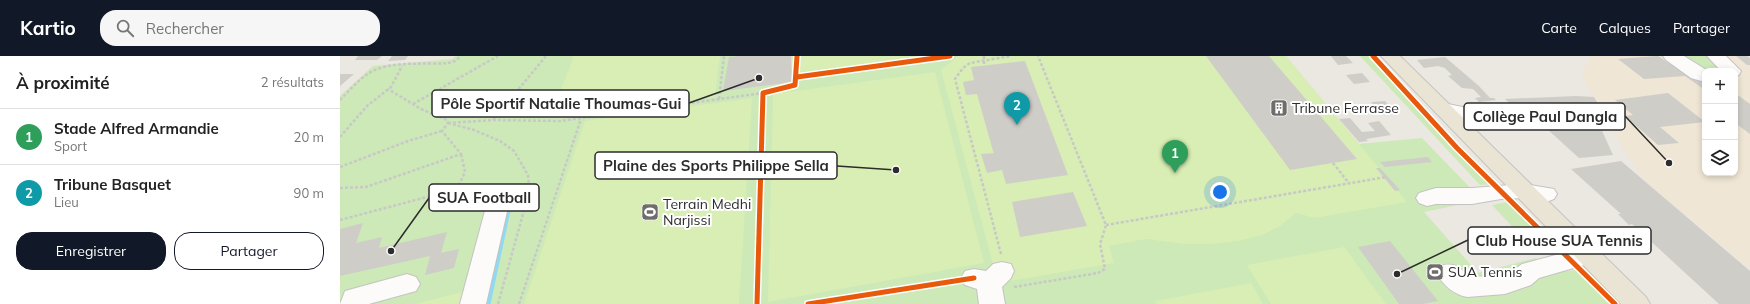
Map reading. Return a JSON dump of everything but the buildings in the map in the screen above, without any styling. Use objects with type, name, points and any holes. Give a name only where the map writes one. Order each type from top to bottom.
[{"type":"main road","points":[[1390,56],[1637,304]]},
{"type":"lane","points":[[1672,56],[1702,75]]},
{"type":"lane","points":[[1716,56],[1729,68]]},
{"type":"lane","points":[[1443,109],[1488,121],[1463,128]]},
{"type":"lane","points":[[1427,198],[1440,196],[1472,196],[1524,190],[1546,194]]},
{"type":"lane","points":[[473,304],[497,207]]},
{"type":"lane","points":[[1450,273],[1462,286],[1467,287],[1505,284],[1522,278],[1531,271],[1589,255]]},
{"type":"lane","points":[[352,304],[354,298],[407,284]]},
{"type":"path","points":[[340,100],[362,79],[375,70],[402,66],[448,63],[455,61],[460,56]]},
{"type":"path","points":[[413,104],[498,56]]},
{"type":"path","points":[[493,120],[546,56]]},
{"type":"path","points":[[719,99],[724,56]]},
{"type":"path","points":[[796,84],[797,56]]},
{"type":"path","points":[[984,56],[984,66]]},
{"type":"path","points":[[1011,56],[970,63],[963,68],[955,79],[1004,265],[989,287],[994,296],[1014,287],[1103,271],[1106,264],[1100,245],[1106,225],[1038,56]]},
{"type":"path","points":[[340,137],[367,106],[393,85],[402,66]]},
{"type":"path","points":[[797,77],[803,76]]},
{"type":"path","points":[[388,89],[413,104],[447,120],[448,123],[474,130],[500,141],[514,151],[528,175],[529,186],[523,214],[498,304]]},
{"type":"path","points":[[340,167],[408,141],[442,131],[448,123],[493,120],[560,121],[581,119],[766,92],[763,101]]},
{"type":"path","points":[[519,304],[581,119]]},
{"type":"path","points":[[442,131],[461,154],[466,168],[465,178],[457,189],[456,202],[487,204],[497,207]]},
{"type":"path","points":[[340,188],[366,187],[461,154]]},
{"type":"path","points":[[1333,163],[1348,182]]},
{"type":"path","points":[[1106,225],[1348,182],[1386,177]]},
{"type":"path","points":[[340,220],[457,189]]},
{"type":"shaded area","points":[[1591,56],[1748,56],[1750,58],[1750,269],[1644,180],[1626,153],[1585,81],[1582,73]]},
{"type":"green space","points":[[456,56],[1286,56],[1359,144],[1422,138],[1482,200],[1424,212],[1478,273],[1536,258],[1550,273],[1576,270],[1609,304],[340,304],[340,96],[373,66],[452,59]]},
{"type":"green space","points":[[574,56],[720,56],[715,97],[550,118]]},
{"type":"green space","points":[[791,56],[928,56],[791,73]]},
{"type":"green space","points":[[958,56],[1286,56],[1407,202],[1315,218],[1296,213],[1280,226],[1262,235],[1239,241],[1210,244],[1184,244],[1146,239],[1109,246],[1114,263],[1010,281],[1008,275],[993,265],[941,70]]},
{"type":"green space","points":[[1360,56],[1371,56],[1460,153],[1492,184],[1480,185]]},
{"type":"green space","points":[[1678,56],[1710,56],[1723,68],[1702,68],[1702,69]]},
{"type":"green space","points":[[935,72],[984,263],[768,302],[773,94]]},
{"type":"green space","name":"Terrain Medhi Narjissi","points":[[752,98],[739,304],[524,304],[585,121]]},
{"type":"green space","points":[[1508,202],[1558,250],[1538,254],[1492,205]]},
{"type":"green space","points":[[1344,247],[1386,304],[1271,304],[1247,265]]},
{"type":"green space","points":[[1251,283],[1263,304],[1156,304],[1155,301]]},
{"type":"green space","points":[[466,291],[463,304],[415,304]]},
{"type":"waterway","points":[[488,304],[512,192]]},
{"type":"cycle path","points":[[757,304],[763,93],[766,91],[795,85],[797,56]]},
{"type":"cycle path","points":[[797,77],[950,56]]},
{"type":"cycle path","points":[[1373,56],[1457,148],[1615,304]]},
{"type":"cycle path","points":[[808,304],[974,278]]},
{"type":"place","name":"Pôle Sportif Natalie Thoumas-Gui","points":[[759,78]]},
{"type":"place","name":"Tribune Ferrasse","points":[[1279,108]]},
{"type":"place","name":"Tribune Basquet","points":[[1017,125]]},
{"type":"place","name":"Collège Paul Dangla","points":[[1669,163]]},
{"type":"place","name":"Plaine des Sports Philippe Sella","points":[[896,170]]},
{"type":"place","name":"Stade Alfred Armandie","points":[[1175,173]]},
{"type":"place","name":"Terrain Medhi Narjissi","points":[[650,212]]},
{"type":"place","name":"SUA Football","points":[[391,251]]},
{"type":"place","name":"SUA Tennis","points":[[1435,272]]},
{"type":"place","name":"Club House SUA Tennis","points":[[1397,274]]}]
